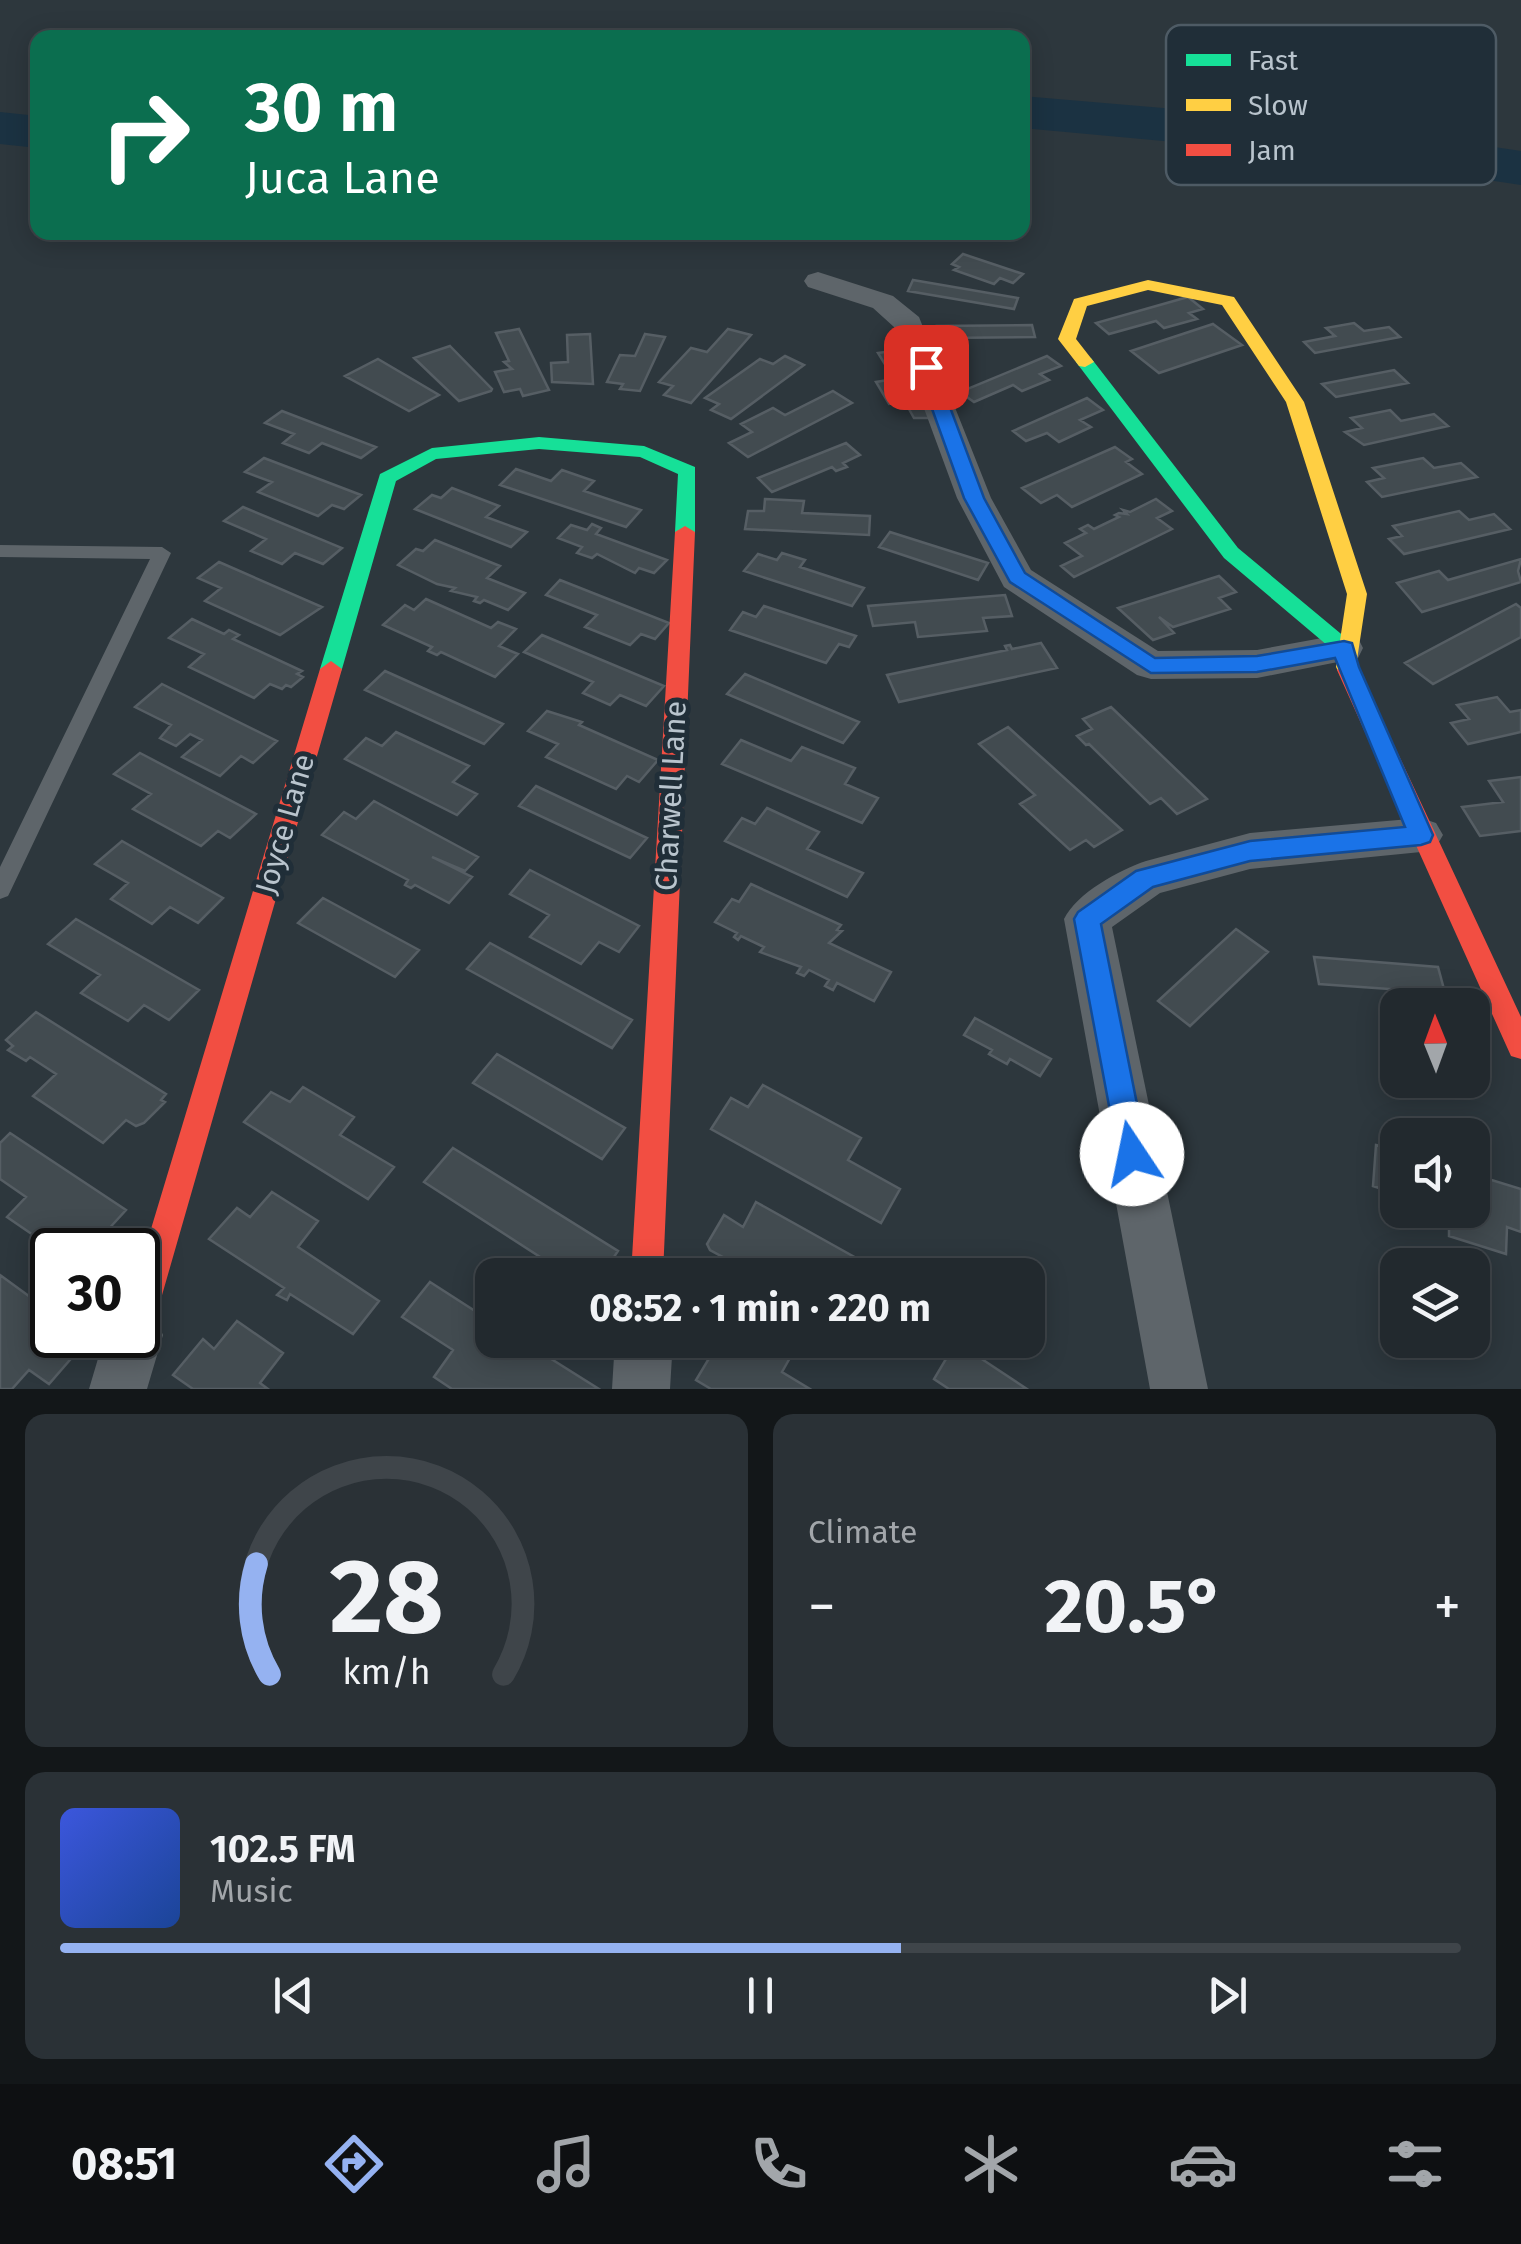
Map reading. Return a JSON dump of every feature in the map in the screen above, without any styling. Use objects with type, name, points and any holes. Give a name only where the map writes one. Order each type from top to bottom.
[{"type":"street","points":[[818,281],[883,302],[908,323],[974,498],[1018,578],[1151,666],[1346,658]]},
{"type":"street","points":[[1346,658],[1357,594],[1295,402],[1228,301],[1148,285],[1080,303],[1067,340],[1232,554],[1346,658],[1421,835],[1521,1048]]},
{"type":"street","name":"Charwell Lane","points":[[539,442],[644,452],[688,471],[648,1258]]},
{"type":"street","name":"Joyce Lane","points":[[160,1247],[387,478],[432,454],[539,442]]},
{"type":"street","points":[[1178,1389],[1087,919],[1146,879],[1250,851],[1421,835]]},
{"type":"street","points":[[118,1389],[127,1358]]},
{"type":"street","points":[[641,1389],[643,1358]]},
{"type":"lane","points":[[0,551],[162,553],[0,890]]},
{"type":"building","points":[[963,254],[1023,274],[1013,283],[1000,278],[994,284],[954,270],[959,267],[952,264]]},
{"type":"building","points":[[913,280],[1018,298],[1014,309],[908,291]]},
{"type":"building","points":[[1188,297],[1203,309],[1189,313],[1197,319],[1164,328],[1156,321],[1109,334],[1096,323]]},
{"type":"building","points":[[1354,323],[1364,331],[1389,327],[1400,337],[1315,353],[1304,342],[1335,336],[1326,328]]},
{"type":"building","points":[[1213,324],[1242,345],[1159,373],[1131,351]]},
{"type":"building","points":[[1032,325],[1035,337],[940,338],[937,326]]},
{"type":"building","points":[[519,329],[549,390],[523,396],[520,389],[504,392],[495,372],[512,369],[504,362],[509,361],[496,333]]},
{"type":"building","points":[[728,329],[751,335],[691,403],[664,395],[673,386],[659,382],[691,348],[707,352]]},
{"type":"building","points":[[590,334],[593,384],[552,382],[551,363],[568,362],[567,335]]},
{"type":"building","points":[[645,334],[665,337],[640,391],[620,389],[623,384],[607,382],[620,355],[635,356]]},
{"type":"building","points":[[450,346],[491,391],[459,401],[414,358]]},
{"type":"building","points":[[899,350],[937,414],[930,418],[914,418],[905,402],[889,404],[876,382],[894,379],[878,353]]},
{"type":"building","points":[[785,356],[804,365],[731,419],[711,410],[719,404],[705,398],[760,359],[773,364]]},
{"type":"building","points":[[1047,356],[1061,366],[1040,374],[1049,380],[1022,391],[1013,385],[974,402],[960,392]]},
{"type":"building","points":[[378,359],[439,395],[409,411],[345,376]]},
{"type":"building","points":[[1394,370],[1408,383],[1336,397],[1322,384]]},
{"type":"building","points":[[833,391],[852,403],[748,457],[729,443],[752,432],[741,424],[773,408],[785,415]]},
{"type":"building","points":[[1087,398],[1103,410],[1080,420],[1091,427],[1059,442],[1047,433],[1026,441],[1013,431]]},
{"type":"building","points":[[1390,410],[1401,421],[1434,414],[1448,426],[1364,445],[1345,432],[1362,428],[1351,418]]},
{"type":"building","points":[[282,411],[376,447],[361,458],[322,443],[309,453],[283,443],[294,434],[265,423]]},
{"type":"building","points":[[846,443],[860,455],[843,463],[847,467],[836,471],[832,467],[772,492],[758,478]]},
{"type":"building","points":[[1115,447],[1132,459],[1126,462],[1142,474],[1072,507],[1057,495],[1041,503],[1022,488]]},
{"type":"building","points":[[264,458],[361,495],[344,509],[332,505],[318,516],[258,492],[272,482],[245,472]]},
{"type":"building","points":[[1423,458],[1434,468],[1461,463],[1477,477],[1382,497],[1367,482],[1384,478],[1373,468]]},
{"type":"building","points":[[516,469],[551,481],[562,470],[594,481],[584,491],[641,510],[626,527],[500,485]]},
{"type":"building","points":[[452,488],[499,506],[486,517],[527,532],[511,547],[415,509],[432,495],[441,498]]},
{"type":"building","points":[[765,499],[804,501],[802,513],[870,516],[869,535],[745,529],[748,511],[764,511]]},
{"type":"building","points":[[1156,499],[1172,511],[1157,518],[1172,529],[1074,577],[1061,566],[1082,556],[1065,543],[1086,533],[1080,529],[1088,525],[1094,529],[1119,517],[1115,515],[1119,513],[1127,514],[1123,510],[1130,512]]},
{"type":"building","points":[[243,507],[342,548],[323,564],[295,553],[282,564],[251,551],[266,539],[224,521]]},
{"type":"building","points":[[1459,511],[1469,520],[1494,514],[1510,529],[1404,554],[1389,539],[1402,536],[1393,526]]},
{"type":"building","points":[[592,524],[601,528],[596,534],[667,560],[654,573],[639,568],[635,573],[597,554],[592,558],[577,553],[582,547],[558,538],[571,525],[587,530]]},
{"type":"building","points":[[890,532],[988,563],[978,580],[879,547]]},
{"type":"building","points":[[435,540],[500,566],[487,578],[525,593],[508,610],[484,600],[474,601],[477,597],[451,591],[455,588],[437,584],[398,565],[416,549],[423,551]]},
{"type":"building","points":[[782,553],[805,560],[800,567],[864,588],[852,606],[744,571],[758,554],[777,560]]},
{"type":"building","points":[[1521,559],[1521,582],[1422,612],[1397,583],[1439,571],[1448,580]]},
{"type":"building","points":[[219,562],[322,607],[280,635],[205,601],[221,588],[198,578]]},
{"type":"building","points":[[1219,576],[1236,592],[1219,598],[1230,609],[1173,627],[1159,617],[1174,633],[1153,640],[1118,608]]},
{"type":"building","points":[[560,580],[669,623],[655,639],[641,634],[630,645],[585,627],[597,615],[546,595]]},
{"type":"building","points":[[1005,595],[1012,616],[983,618],[987,631],[918,637],[915,622],[873,626],[868,606]]},
{"type":"building","points":[[426,599],[491,628],[498,622],[516,629],[499,646],[518,654],[495,677],[441,652],[437,655],[428,651],[432,647],[383,625],[405,605],[414,610]]},
{"type":"building","points":[[1516,604],[1521,608],[1521,637],[1433,684],[1405,663]]},
{"type":"building","points":[[764,606],[856,636],[849,647],[839,644],[826,663],[730,630],[743,612],[756,617]]},
{"type":"building","points":[[192,619],[224,634],[229,630],[239,635],[233,639],[302,671],[297,674],[303,677],[282,689],[270,684],[254,698],[189,667],[204,654],[169,638]]},
{"type":"building","points":[[542,635],[664,686],[646,706],[620,695],[610,705],[583,693],[593,682],[524,652]]},
{"type":"building","points":[[1041,643],[1057,668],[899,702],[887,675],[1007,650],[1005,646],[1012,649]]},
{"type":"building","points":[[385,671],[503,724],[484,744],[365,690]]},
{"type":"building","points":[[745,674],[859,722],[843,743],[727,694]]},
{"type":"building","points":[[162,684],[277,741],[253,763],[241,756],[220,776],[182,757],[202,740],[190,734],[176,746],[160,738],[171,725],[135,707]]},
{"type":"building","points":[[1497,697],[1510,712],[1521,710],[1521,732],[1468,744],[1451,723],[1469,719],[1457,705]]},
{"type":"building","points":[[1111,707],[1207,799],[1177,814],[1161,798],[1150,804],[1086,745],[1077,736],[1092,729],[1083,719]]},
{"type":"building","points":[[547,711],[582,722],[579,725],[658,760],[639,782],[627,776],[616,789],[546,757],[558,744],[528,731]]},
{"type":"building","points":[[1008,727],[1122,830],[1094,847],[1086,840],[1070,850],[1020,804],[1035,795],[979,744]]},
{"type":"building","points":[[396,732],[469,766],[453,782],[477,794],[457,815],[345,759],[366,738],[382,746]]},
{"type":"building","points":[[741,740],[791,761],[802,747],[855,768],[845,784],[878,798],[862,823],[722,764]]},
{"type":"building","points":[[140,753],[256,814],[230,838],[218,831],[201,846],[133,809],[151,794],[114,774]]},
{"type":"building","points":[[1521,777],[1521,831],[1480,836],[1462,807],[1503,802],[1489,781]]},
{"type":"building","points":[[536,786],[647,838],[630,858],[519,806]]},
{"type":"building","points":[[374,801],[478,857],[465,871],[432,857],[472,877],[449,903],[415,885],[405,885],[408,880],[322,835],[344,812],[356,819]]},
{"type":"building","points":[[767,808],[819,832],[807,849],[863,873],[847,897],[725,841],[742,818],[755,824]]},
{"type":"building","points":[[122,841],[223,898],[198,923],[170,907],[152,924],[111,899],[128,883],[95,864]]},
{"type":"building","points":[[530,870],[639,926],[619,952],[599,942],[581,964],[530,937],[549,915],[510,894]]},
{"type":"building","points":[[751,884],[841,925],[837,930],[842,931],[829,943],[891,972],[874,1001],[837,983],[833,990],[825,986],[829,980],[809,970],[804,976],[797,973],[801,967],[760,952],[764,947],[741,936],[738,940],[734,937],[737,933],[715,922],[732,899],[739,902]]},
{"type":"building","points":[[323,898],[419,950],[395,977],[298,923]]},
{"type":"building","points":[[76,919],[199,990],[169,1020],[144,1005],[128,1021],[81,993],[100,975],[48,944]]},
{"type":"building","points":[[1236,929],[1268,952],[1190,1026],[1158,1001]]},
{"type":"building","points":[[490,943],[632,1020],[612,1048],[467,969]]},
{"type":"building","points":[[1314,957],[1438,967],[1444,988],[1380,988],[1319,984]]},
{"type":"building","points":[[36,1012],[166,1094],[161,1100],[165,1102],[144,1123],[136,1126],[126,1120],[103,1143],[33,1096],[56,1074],[30,1057],[26,1061],[8,1050],[13,1046],[6,1040]]},
{"type":"building","points":[[975,1018],[1051,1059],[1040,1076],[1010,1059],[1007,1064],[989,1054],[992,1050],[964,1035]]},
{"type":"building","points":[[497,1054],[625,1128],[602,1159],[473,1083]]},
{"type":"building","points":[[763,1085],[861,1138],[848,1160],[900,1189],[881,1223],[711,1129],[731,1098],[748,1107]]},
{"type":"building","points":[[303,1087],[354,1117],[340,1135],[394,1167],[368,1199],[244,1122],[271,1092],[290,1102]]},
{"type":"building","points":[[10,1133],[126,1210],[110,1228],[30,1228],[30,1233],[7,1217],[26,1197],[0,1179],[0,1143]]},
{"type":"building","points":[[1376,1145],[1380,1146],[1380,1188],[1373,1186]]},
{"type":"building","points":[[453,1148],[618,1251],[613,1258],[542,1258],[424,1182]]},
{"type":"building","points":[[1490,1180],[1521,1189],[1521,1232],[1507,1227],[1506,1254],[1449,1236],[1449,1228],[1490,1228]]},
{"type":"building","points":[[272,1192],[318,1221],[298,1247],[379,1301],[353,1334],[290,1294],[287,1300],[277,1295],[284,1288],[209,1239],[237,1208],[250,1217]]},
{"type":"building","points":[[756,1202],[856,1258],[725,1258],[710,1250],[707,1244],[724,1215],[743,1227]]},
{"type":"building","points":[[0,1275],[30,1297],[30,1358],[72,1358],[49,1384],[29,1370],[12,1389],[0,1389]]},
{"type":"building","points":[[430,1282],[475,1311],[475,1358],[550,1358],[599,1389],[452,1389],[434,1377],[453,1350],[402,1317]]},
{"type":"building","points":[[237,1321],[283,1353],[260,1383],[268,1389],[193,1389],[173,1375],[203,1339],[214,1349]]},
{"type":"building","points":[[709,1358],[790,1358],[782,1372],[810,1389],[711,1389],[696,1380]]},
{"type":"building","points":[[946,1358],[980,1358],[1027,1389],[949,1389],[934,1379]]},
{"type":"waterway","points":[[1030,113],[1166,125]]},
{"type":"waterway","points":[[0,128],[30,131]]},
{"type":"waterway","points":[[1496,164],[1521,168]]},
{"type":"traffic: fast","points":[[1085,362],[1231,553],[1344,648],[1348,670]]},
{"type":"traffic: fast","points":[[331,669],[387,478],[432,454],[539,443],[644,452],[688,471],[685,532]]},
{"type":"traffic: slow","points":[[1085,362],[1067,339],[1080,303],[1148,285],[1228,301],[1295,402],[1357,594],[1347,667]]},
{"type":"traffic: jam","points":[[648,1258],[685,532]]},
{"type":"traffic: jam","points":[[160,1248],[331,669]]},
{"type":"traffic: jam","points":[[1348,670],[1521,1047]]},
{"type":"route","points":[[926,367],[974,498],[1018,578],[1151,666],[1257,664],[1344,648],[1348,667],[1421,835],[1250,851],[1146,879],[1087,919],[1132,1154]]}]
